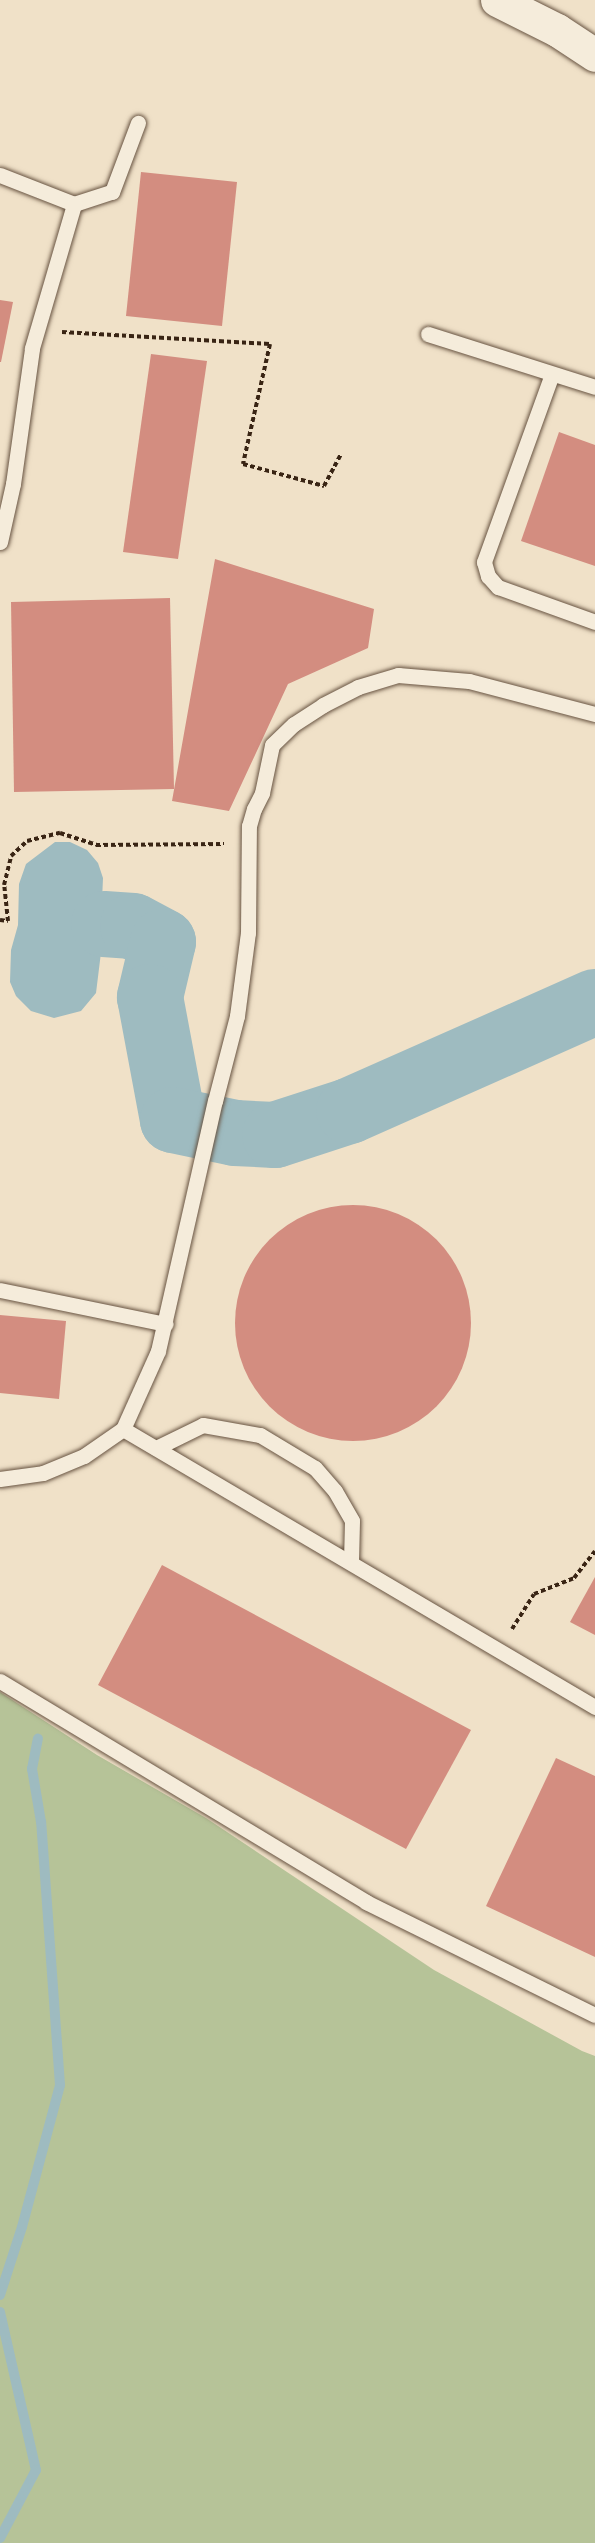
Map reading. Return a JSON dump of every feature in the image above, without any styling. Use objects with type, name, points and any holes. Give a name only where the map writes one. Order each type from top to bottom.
[{"type":"street","points":[[497,0],[557,30],[595,55]]},
{"type":"lane","points":[[0,175],[74,204],[112,192],[138,123]]},
{"type":"lane","points":[[0,542],[4,483],[32,348],[74,204]]},
{"type":"lane","points":[[428,334],[595,387]]},
{"type":"lane","points":[[552,374],[484,562],[488,576],[498,587],[595,622]]},
{"type":"lane","points":[[0,1479],[43,1473],[84,1456],[123,1429],[158,1352],[238,1004],[248,933],[249,826],[262,793],[272,746],[294,724],[358,687],[398,675],[469,681],[595,714]]},
{"type":"lane","points":[[0,1290],[166,1324]]},
{"type":"lane","points":[[156,1448],[203,1425],[260,1436],[315,1468],[335,1491],[352,1521],[351,1561]]},
{"type":"lane","points":[[123,1429],[351,1561],[595,1707]]},
{"type":"lane","points":[[0,1681],[366,1902],[595,2015]]},
{"type":"path","points":[[38,331],[270,344],[243,464],[324,486],[340,454]]},
{"type":"path","points":[[0,920],[8,921],[4,885],[11,856],[27,841],[60,833],[96,845],[249,844]]},
{"type":"path","points":[[499,1650],[534,1594],[574,1578],[595,1551]]},
{"type":"green space","points":[[0,1692],[97,1755],[206,1818],[434,1970],[595,2056],[595,2543],[0,2543]]},
{"type":"water","points":[[55,842],[70,842],[87,850],[98,863],[103,878],[102,901],[106,912],[96,993],[81,1011],[54,1018],[31,1011],[16,996],[10,982],[11,950],[18,925],[19,884],[26,864]]},
{"type":"building","points":[[141,172],[237,182],[222,326],[126,316]]},
{"type":"building","points":[[0,300],[13,302],[1,362],[0,362]]},
{"type":"building","points":[[151,354],[207,361],[178,559],[123,552]]},
{"type":"building","points":[[559,432],[595,445],[595,566],[521,541]]},
{"type":"building","points":[[215,559],[374,609],[368,648],[288,684],[229,811],[172,801]]},
{"type":"building","points":[[170,598],[174,789],[14,792],[11,602]]},
{"type":"building","points":[[341,1205],[365,1205],[387,1210],[409,1219],[437,1239],[451,1257],[462,1278],[469,1300],[471,1323],[469,1346],[462,1368],[451,1389],[437,1407],[409,1427],[387,1436],[365,1441],[341,1441],[319,1436],[297,1427],[278,1415],[261,1398],[249,1379],[240,1357],[235,1335],[235,1311],[240,1289],[249,1267],[261,1248],[278,1231],[297,1219],[319,1210]]},
{"type":"building","points":[[0,1315],[66,1321],[59,1399],[0,1393]]},
{"type":"building","points":[[162,1565],[471,1730],[406,1849],[98,1685]]},
{"type":"building","points":[[595,1577],[595,1635],[570,1622]]},
{"type":"building","points":[[556,1758],[595,1776],[595,1957],[486,1906]]},
{"type":"waterway","points":[[104,924],[133,926],[163,942],[150,997],[173,1120],[235,1133],[275,1135],[349,1111],[595,1002]]},
{"type":"waterway","points":[[0,2295],[22,2227],[60,2085],[41,1822],[32,1769],[38,1739]]},
{"type":"waterway","points":[[0,2312],[36,2470],[0,2538]]}]
